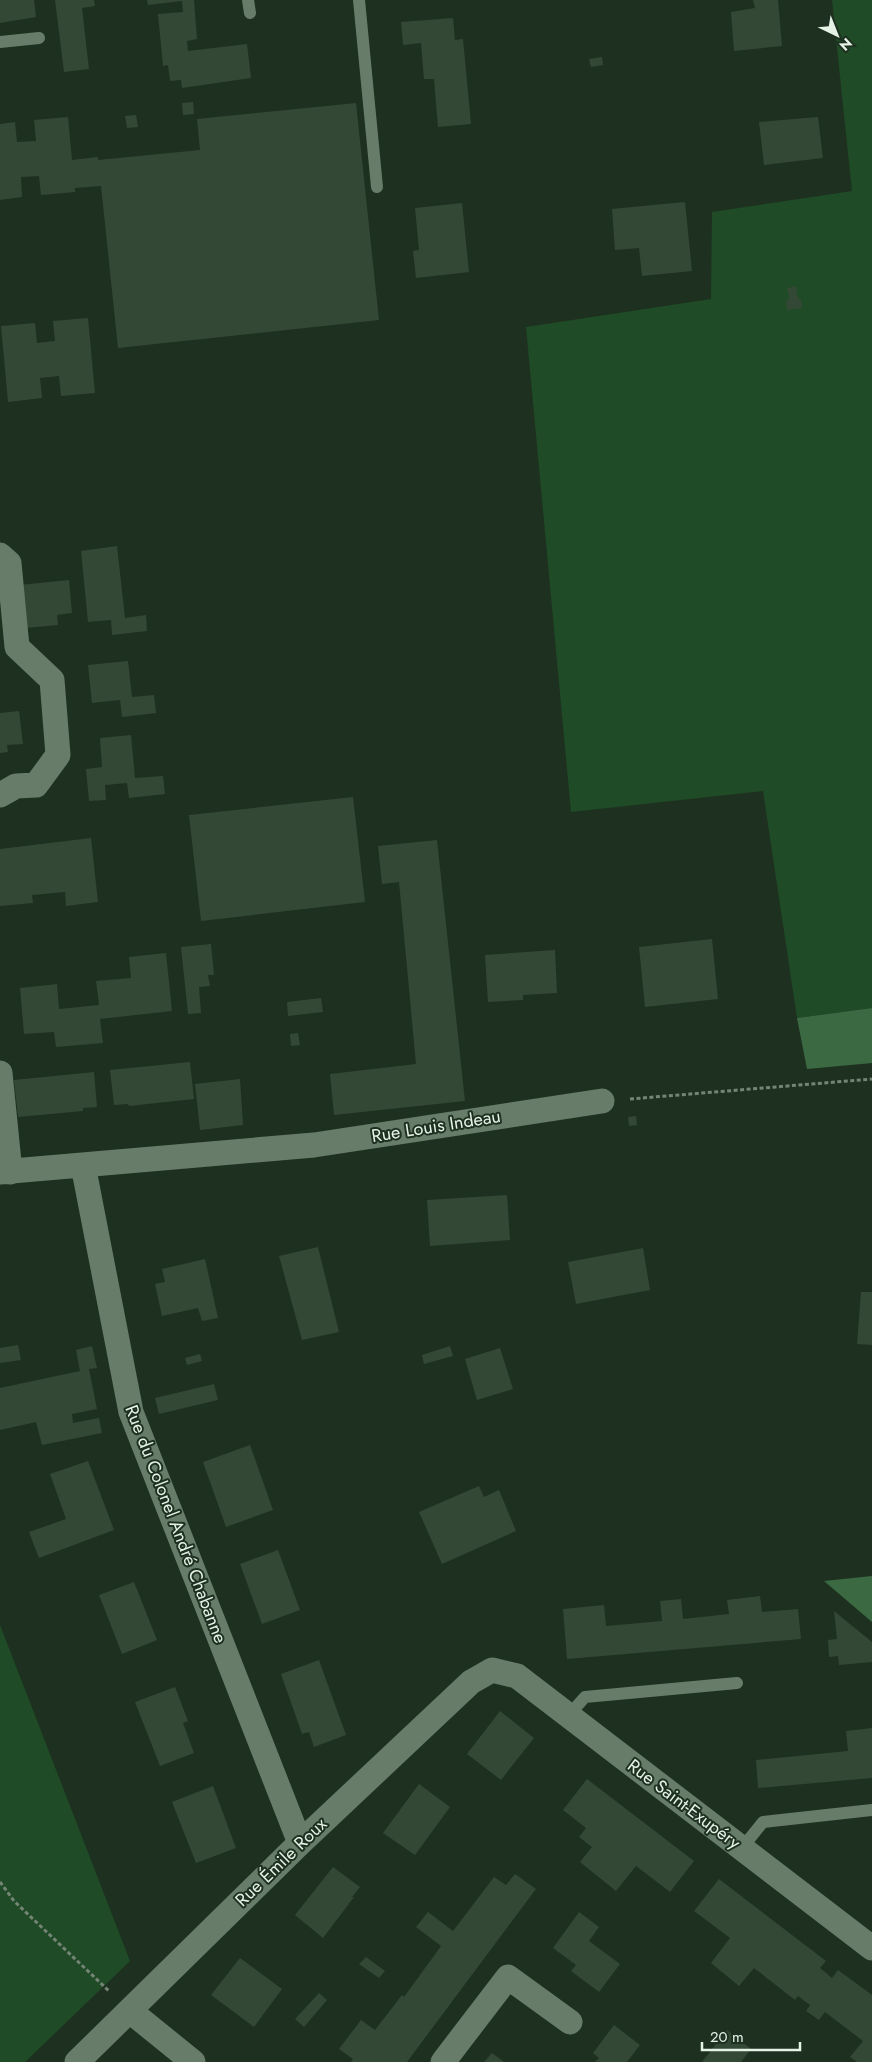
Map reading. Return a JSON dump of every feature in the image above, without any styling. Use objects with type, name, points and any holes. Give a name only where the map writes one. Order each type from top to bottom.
[{"type":"street","points":[[0,555],[9,563],[18,647],[52,680],[58,755],[36,785],[16,786],[0,795]]},
{"type":"street","points":[[0,1073],[5,1172]]},
{"type":"street","name":"Rue Louis Indeau","points":[[5,1172],[314,1145],[602,1101]]},
{"type":"street","name":"Rue du Colonel André Chabanne","points":[[83,1165],[131,1412],[300,1843]]},
{"type":"street","name":"Rue Émile Roux","points":[[77,2062],[300,1843],[471,1682],[492,1670]]},
{"type":"street","name":"Rue Saint-Exupéry","points":[[492,1670],[517,1676],[872,1948]]},
{"type":"street","points":[[443,2062],[508,1976],[570,2022]]},
{"type":"street","points":[[130,2011],[193,2062]]},
{"type":"lane","points":[[359,0],[377,187]]},
{"type":"lane","points":[[0,42],[39,38]]},
{"type":"lane","points":[[568,1716],[585,1697],[737,1682]]},
{"type":"lane","points":[[742,1848],[763,1822],[872,1810]]},
{"type":"path","points":[[602,1101],[872,1078]]},
{"type":"path","points":[[0,1882],[14,1901],[130,2011]]},
{"type":"green space","points":[[832,0],[872,0],[872,1008],[797,1018],[763,791],[571,812],[526,327],[711,299],[712,212],[852,191]]},
{"type":"green space","points":[[872,1008],[872,1063],[807,1069],[797,1018]]},
{"type":"green space","points":[[872,1576],[872,1622],[824,1581]]},
{"type":"green space","points":[[0,1625],[130,1961],[25,2062],[0,2062]]},
{"type":"building","points":[[0,0],[34,0],[36,17],[0,23]]},
{"type":"building","points":[[55,0],[94,0],[95,6],[82,8],[89,69],[64,72]]},
{"type":"building","points":[[147,0],[194,0],[197,39],[187,41],[188,51],[247,44],[251,78],[182,88],[181,80],[170,81],[168,65],[163,66],[158,14],[183,12],[182,1],[148,5]]},
{"type":"building","points":[[753,0],[778,0],[782,46],[734,51],[731,12],[755,8]]},
{"type":"building","points":[[453,18],[455,40],[463,39],[471,124],[438,127],[434,79],[424,79],[421,43],[403,45],[401,22]]},
{"type":"building","points":[[602,57],[603,65],[591,67],[589,59]]},
{"type":"building","points":[[193,102],[194,114],[183,115],[182,103]]},
{"type":"building","points":[[356,103],[379,320],[118,348],[101,186],[75,188],[75,192],[41,195],[39,176],[21,177],[22,197],[0,200],[0,124],[15,122],[17,142],[36,141],[34,120],[68,117],[72,160],[98,157],[98,160],[200,150],[197,119]]},
{"type":"building","points":[[136,115],[138,127],[127,128],[125,116]]},
{"type":"building","points":[[818,117],[823,158],[764,165],[759,122]]},
{"type":"building","points":[[685,202],[692,271],[642,276],[639,248],[615,250],[612,209]]},
{"type":"building","points":[[462,203],[469,272],[416,278],[413,251],[419,250],[415,208]]},
{"type":"building","points":[[796,286],[802,308],[787,310],[786,301],[789,299],[787,288]]},
{"type":"building","points":[[88,318],[95,393],[61,396],[59,376],[40,378],[42,398],[8,402],[1,326],[35,323],[37,343],[55,341],[53,321]]},
{"type":"building","points":[[117,546],[125,618],[146,615],[147,631],[112,635],[111,620],[88,622],[81,551]]},
{"type":"building","points":[[69,580],[72,613],[57,615],[58,625],[25,628],[20,585]]},
{"type":"building","points":[[128,661],[132,697],[154,695],[156,713],[122,717],[120,700],[92,703],[88,665]]},
{"type":"building","points":[[19,711],[23,744],[7,745],[8,752],[0,753],[0,713]]},
{"type":"building","points":[[131,735],[135,778],[163,776],[165,794],[129,798],[127,783],[105,785],[106,800],[89,801],[86,769],[102,767],[100,738]]},
{"type":"building","points":[[353,797],[365,902],[201,921],[189,815]]},
{"type":"building","points":[[91,838],[98,902],[66,906],[65,892],[32,895],[33,903],[0,906],[0,849]]},
{"type":"building","points":[[437,840],[465,1101],[334,1115],[330,1074],[416,1064],[399,882],[382,884],[378,846]]},
{"type":"building","points":[[712,939],[718,999],[645,1007],[639,947]]},
{"type":"building","points":[[211,944],[214,975],[208,975],[210,986],[199,987],[201,1013],[188,1014],[181,947]]},
{"type":"building","points":[[555,950],[557,993],[523,995],[523,1000],[488,1002],[485,955]]},
{"type":"building","points":[[166,953],[172,1011],[100,1019],[103,1043],[56,1047],[54,1032],[24,1034],[20,988],[57,984],[59,1009],[99,1005],[96,981],[131,978],[129,957]]},
{"type":"building","points":[[321,998],[323,1012],[288,1016],[287,1002]]},
{"type":"building","points":[[298,1033],[300,1045],[291,1046],[290,1034]]},
{"type":"building","points":[[190,1062],[194,1099],[129,1106],[128,1104],[114,1105],[110,1070]]},
{"type":"building","points":[[94,1072],[97,1107],[83,1108],[83,1111],[18,1117],[14,1080]]},
{"type":"building","points":[[240,1079],[243,1125],[200,1130],[195,1084]]},
{"type":"building","points":[[636,1116],[637,1125],[629,1126],[628,1117]]},
{"type":"building","points":[[507,1195],[510,1240],[430,1246],[427,1200]]},
{"type":"building","points":[[318,1247],[339,1332],[302,1340],[279,1256]]},
{"type":"building","points":[[643,1248],[650,1290],[576,1304],[568,1262]]},
{"type":"building","points":[[205,1259],[218,1318],[202,1321],[198,1308],[162,1316],[155,1284],[165,1282],[162,1269]]},
{"type":"building","points":[[861,1292],[872,1292],[872,1345],[857,1344]]},
{"type":"building","points":[[18,1345],[21,1360],[0,1363],[0,1348]]},
{"type":"building","points":[[92,1346],[97,1368],[89,1369],[97,1409],[72,1414],[73,1423],[99,1418],[102,1433],[42,1445],[36,1422],[0,1430],[0,1388],[80,1371],[76,1350]]},
{"type":"building","points":[[450,1346],[453,1356],[424,1364],[422,1355]]},
{"type":"building","points":[[500,1348],[513,1389],[477,1400],[465,1359]]},
{"type":"building","points":[[200,1354],[202,1361],[187,1365],[185,1358]]},
{"type":"building","points":[[214,1384],[218,1400],[159,1414],[155,1398]]},
{"type":"building","points":[[250,1445],[273,1510],[226,1527],[203,1462]]},
{"type":"building","points":[[88,1461],[114,1530],[39,1558],[29,1532],[66,1519],[50,1474]]},
{"type":"building","points":[[479,1486],[484,1497],[499,1490],[516,1531],[442,1564],[419,1512]]},
{"type":"building","points":[[278,1550],[300,1610],[262,1624],[240,1564]]},
{"type":"building","points":[[134,1582],[157,1640],[122,1654],[99,1595]]},
{"type":"building","points":[[760,1596],[762,1612],[798,1609],[801,1639],[567,1659],[563,1609],[604,1605],[606,1626],[662,1621],[660,1601],[681,1599],[683,1619],[729,1614],[727,1600]]},
{"type":"building","points":[[834,1611],[872,1642],[872,1662],[839,1665],[838,1656],[829,1657],[828,1640],[837,1639]]},
{"type":"building","points":[[319,1660],[346,1735],[314,1747],[309,1732],[302,1734],[281,1674]]},
{"type":"building","points":[[175,1687],[188,1721],[183,1723],[194,1753],[160,1766],[135,1702]]},
{"type":"building","points":[[500,1711],[534,1738],[501,1780],[467,1754]]},
{"type":"building","points":[[872,1728],[872,1778],[758,1788],[756,1760],[848,1751],[846,1731]]},
{"type":"building","points":[[587,1779],[694,1861],[670,1892],[636,1866],[616,1891],[580,1862],[592,1847],[579,1837],[586,1828],[563,1810]]},
{"type":"building","points":[[419,1784],[450,1807],[415,1855],[383,1833]]},
{"type":"building","points":[[213,1786],[236,1848],[196,1863],[172,1802]]},
{"type":"building","points":[[333,1867],[360,1887],[323,1938],[295,1915]]},
{"type":"building","points":[[515,1874],[536,1889],[407,2062],[351,2062],[353,2059],[339,2049],[361,2020],[375,2030],[402,1995],[404,1997],[441,1946],[416,1927],[428,1912],[453,1931],[494,1877],[506,1885]]},
{"type":"building","points":[[719,1879],[826,1961],[820,1968],[832,1978],[838,1970],[872,1995],[872,2062],[857,2062],[850,2057],[863,2041],[825,2012],[819,2020],[806,2011],[810,2005],[798,1996],[795,2000],[754,1968],[739,1986],[711,1963],[730,1938],[694,1911]]},
{"type":"building","points":[[579,1912],[599,1927],[589,1941],[620,1964],[599,1992],[571,1971],[576,1965],[553,1948]]},
{"type":"building","points":[[366,1957],[385,1971],[379,1978],[359,1964]]},
{"type":"building","points":[[240,1958],[282,1989],[254,2027],[211,1995]]},
{"type":"building","points":[[319,1993],[327,2000],[304,2027],[295,2019]]},
{"type":"building","points":[[614,2025],[640,2045],[627,2062],[595,2062],[599,2058],[593,2053]]},
{"type":"building","points":[[727,2030],[751,2049],[741,2062],[702,2062]]},
{"type":"building","points":[[492,2053],[504,2062],[484,2062]]}]
